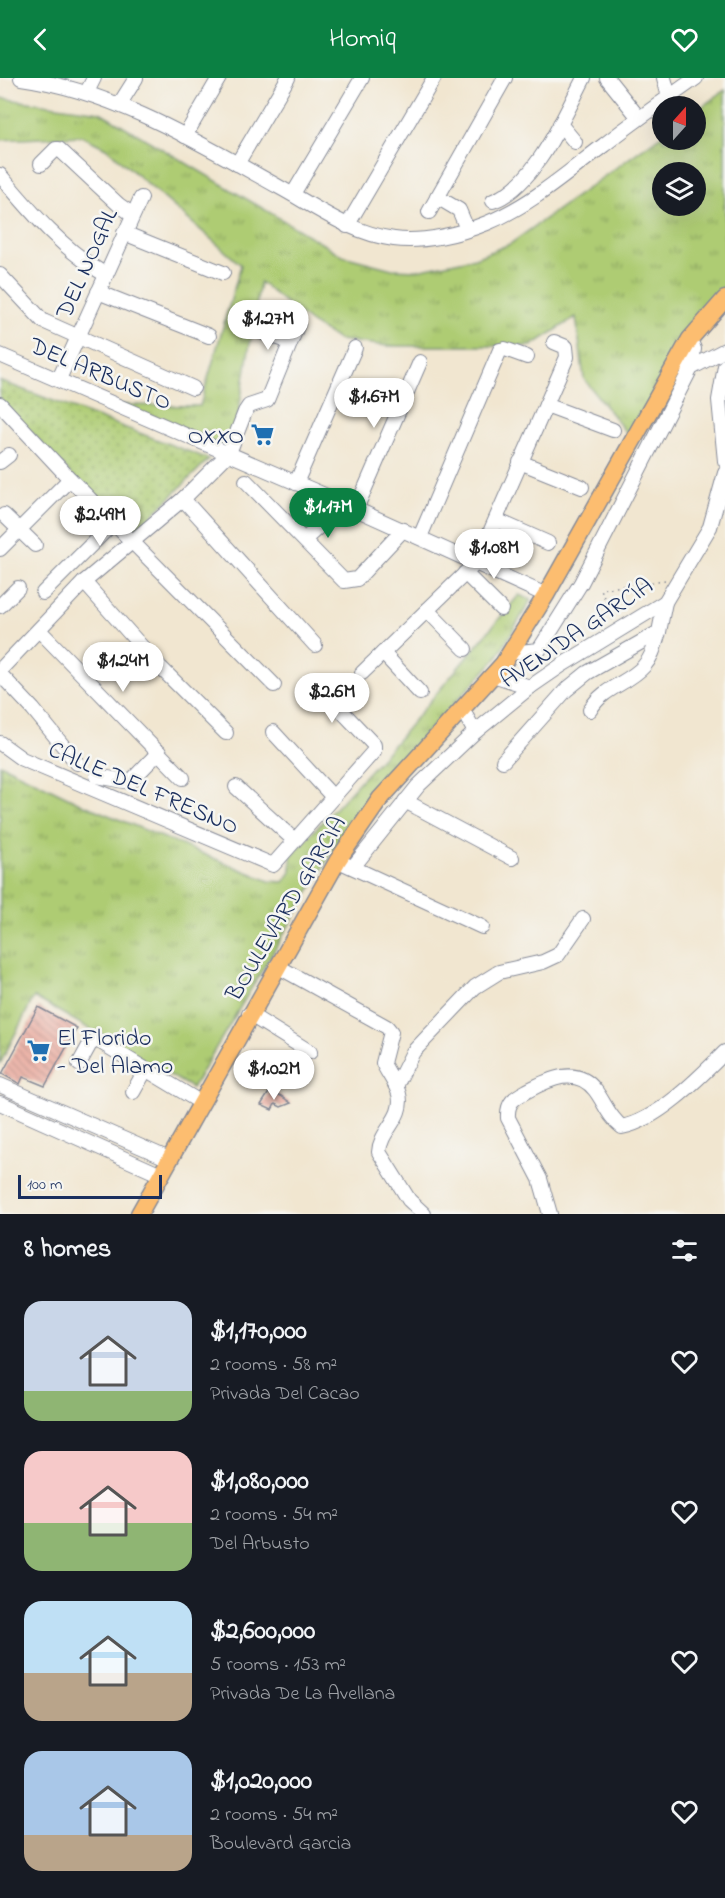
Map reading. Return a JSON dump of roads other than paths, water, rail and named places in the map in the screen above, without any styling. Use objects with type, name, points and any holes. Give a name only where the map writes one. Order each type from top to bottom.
[{"type":"main road","name":"BOULEVARD GARCIA","points":[[139,1214],[249,1014],[277,966],[345,864],[380,799],[493,675],[510,653],[546,595],[690,339],[725,299]]},
{"type":"street","points":[[21,78],[87,92],[119,105],[185,136],[347,226],[396,240],[422,239],[467,230],[488,222],[530,200],[652,109]]},
{"type":"street","points":[[87,92],[94,78]]},
{"type":"street","points":[[119,105],[136,78]]},
{"type":"street","points":[[185,136],[219,78]]},
{"type":"street","points":[[237,164],[288,78]]},
{"type":"street","points":[[293,194],[362,78]]},
{"type":"street","points":[[347,226],[434,78]]},
{"type":"street","points":[[429,212],[505,78]]},
{"type":"street","points":[[493,201],[506,196],[524,180],[560,124],[584,78]]},
{"type":"street","points":[[607,78],[639,118]]},
{"type":"street","points":[[664,78],[669,96]]},
{"type":"street","points":[[670,96],[696,78]]},
{"type":"street","points":[[560,124],[575,142]]},
{"type":"street","points":[[41,164],[56,148],[60,149],[119,205],[132,214]]},
{"type":"street","points":[[0,175],[50,232],[81,261],[106,275]]},
{"type":"street","points":[[437,197],[459,210],[467,230]]},
{"type":"street","name":"DEL NOGAL","points":[[59,380],[141,198]]},
{"type":"street","points":[[124,233],[223,273]]},
{"type":"street","points":[[0,275],[43,321],[193,388]]},
{"type":"street","points":[[98,292],[209,336]]},
{"type":"street","points":[[77,763],[0,672],[84,582],[183,499],[229,453],[244,412],[249,406],[267,400],[298,324]]},
{"type":"street","points":[[255,330],[290,342]]},
{"type":"street","points":[[510,653],[534,652],[546,643],[581,583],[691,368],[694,349],[690,339]]},
{"type":"street","points":[[362,673],[477,562],[568,351],[566,347],[554,342]]},
{"type":"street","points":[[296,483],[355,348]]},
{"type":"street","points":[[420,537],[500,350],[505,349],[527,357]]},
{"type":"street","points":[[674,366],[691,368],[725,350]]},
{"type":"street","name":"DEL ARBUSTO","points":[[0,355],[477,562],[546,595]]},
{"type":"street","points":[[356,509],[420,362]]},
{"type":"street","points":[[725,366],[719,400],[725,461]]},
{"type":"street","points":[[0,404],[70,479],[274,685]]},
{"type":"street","points":[[546,405],[613,430]]},
{"type":"street","points":[[520,462],[582,487]]},
{"type":"street","name":"AVENIDA GARCÍA","points":[[345,864],[418,786],[475,732],[530,687],[665,602],[710,527],[722,492],[725,473]]},
{"type":"street","points":[[0,549],[70,479]]},
{"type":"street","points":[[246,481],[344,581],[351,582],[357,579],[403,530]]},
{"type":"street","points":[[183,499],[315,645]]},
{"type":"street","points":[[4,515],[35,545]]},
{"type":"street","points":[[304,539],[330,516]]},
{"type":"street","points":[[496,520],[548,543]]},
{"type":"street","points":[[710,527],[725,522]]},
{"type":"street","points":[[43,593],[114,523]]},
{"type":"street","points":[[465,573],[501,609]]},
{"type":"street","points":[[84,582],[158,665],[226,733]]},
{"type":"street","points":[[0,606],[18,588]]},
{"type":"street","points":[[590,710],[603,692],[643,667],[652,655],[665,602]]},
{"type":"street","points":[[427,610],[465,649]]},
{"type":"street","points":[[39,630],[183,778]]},
{"type":"street","points":[[503,761],[566,690],[588,672],[659,632]]},
{"type":"street","points":[[383,653],[420,693]]},
{"type":"street","points":[[493,675],[530,687]]},
{"type":"street","points":[[236,786],[294,840],[375,748],[316,684]]},
{"type":"street","points":[[462,709],[475,732]]},
{"type":"street","points":[[273,732],[333,797]]},
{"type":"street","name":"CALLE DEL FRESNO","points":[[0,743],[22,759],[273,865],[294,840]]},
{"type":"street","points":[[97,776],[130,782],[159,752]]},
{"type":"street","points":[[404,773],[418,786]]},
{"type":"street","points":[[405,801],[512,858]]},
{"type":"street","points":[[345,864],[482,927]]},
{"type":"street","points":[[396,1086],[413,1052],[475,987],[498,972],[543,962],[558,955],[583,919]]},
{"type":"street","points":[[277,966],[387,1027],[391,1037],[383,1063],[396,1086],[400,1105],[399,1114],[379,1145],[379,1152],[409,1200],[424,1214]]},
{"type":"street","points":[[249,1014],[310,1052]]},
{"type":"street","points":[[79,1064],[90,1044],[96,1040],[200,1102]]},
{"type":"street","points":[[550,1214],[540,1179],[508,1118],[507,1108],[512,1099],[555,1077],[580,1079],[594,1088],[611,1118],[622,1127],[632,1125],[667,1104],[696,1081],[725,1052]]},
{"type":"street","points":[[133,1092],[146,1069]]},
{"type":"street","points":[[0,1085],[169,1159]]},
{"type":"street","points":[[0,1103],[161,1175]]},
{"type":"street","points":[[125,1157],[131,1142]]},
{"type":"place","name":"OXXO","points":[[262,435]]},
{"type":"place","name":"El Florido - Del Alamo","points":[[39,1051]]}]
